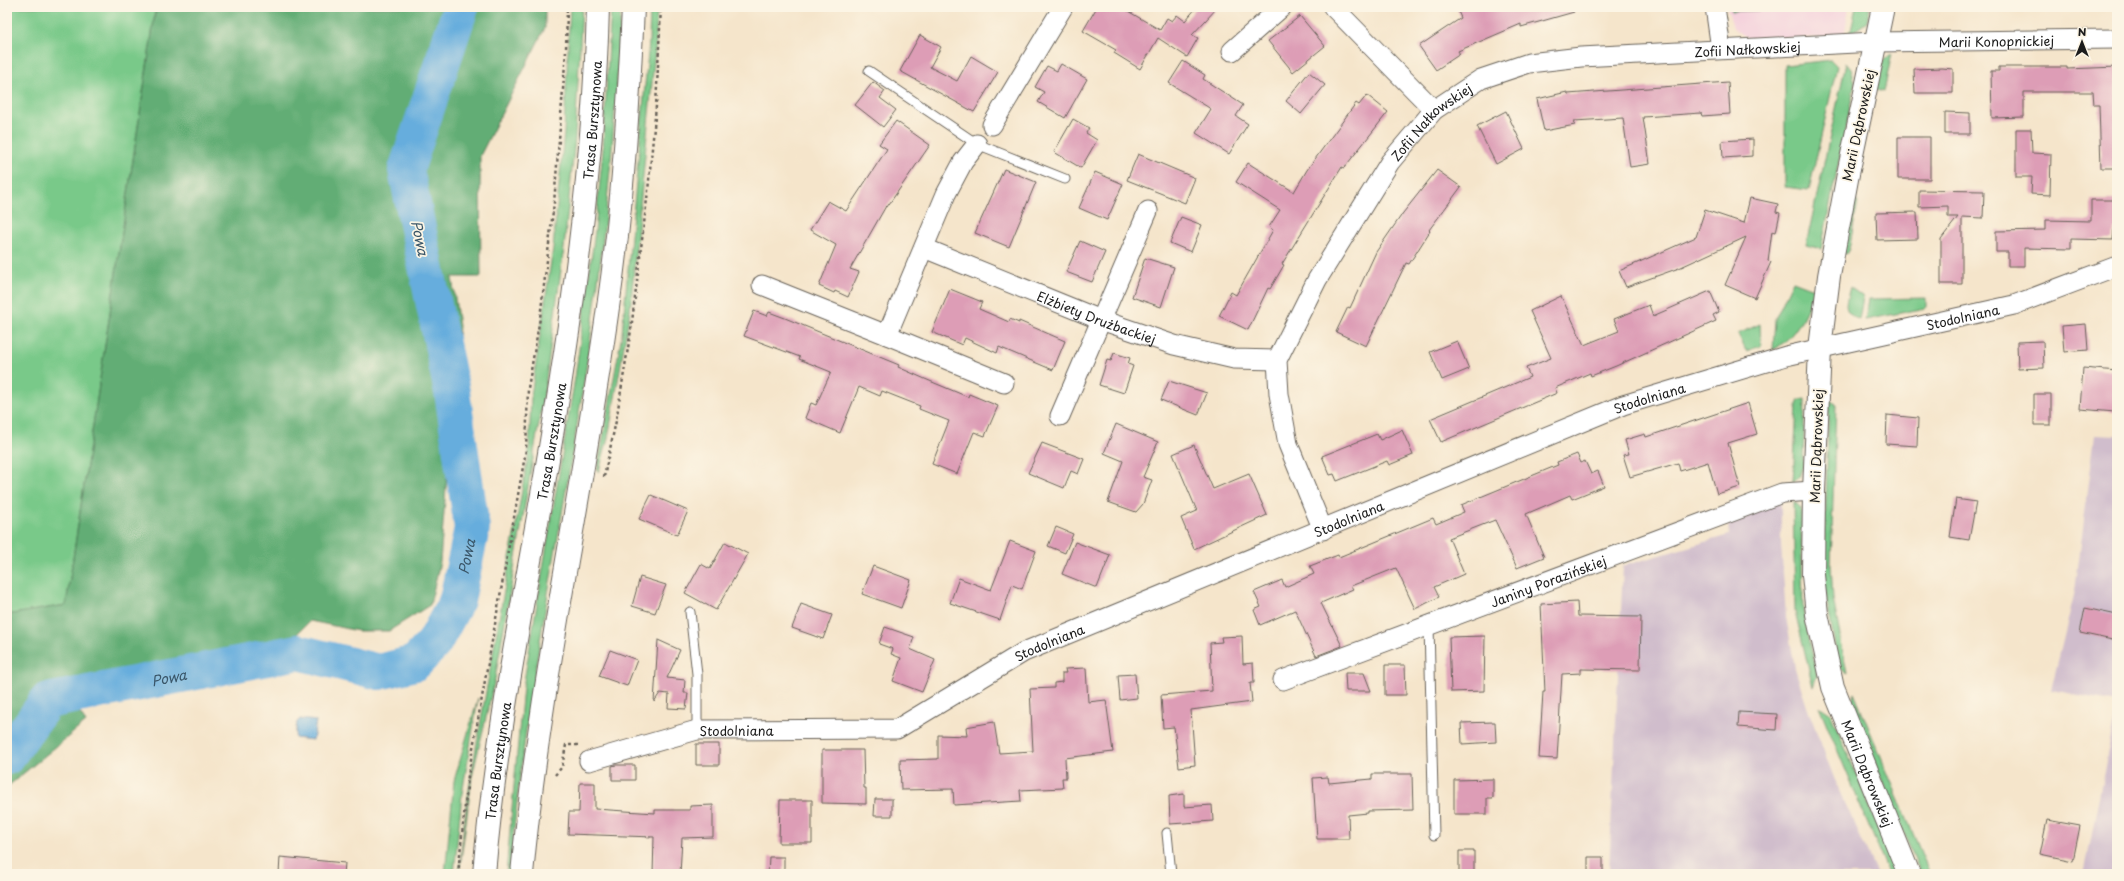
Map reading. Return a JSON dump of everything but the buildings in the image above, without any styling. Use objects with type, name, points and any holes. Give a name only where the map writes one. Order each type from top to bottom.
[{"type":"main road","name":"Trasa Bursztynowa","points":[[484,874],[494,778],[564,361],[577,272],[588,170],[598,7]]},
{"type":"main road","points":[[522,874],[546,682],[610,300],[624,166],[633,7]]},
{"type":"main road","name":"Marii Dąbrowskiej","points":[[1883,7],[1829,276],[1820,348],[1814,491],[1813,575],[1817,614],[1824,653],[1833,688],[1845,721],[1909,874]]},
{"type":"street","points":[[992,124],[1063,7]]},
{"type":"street","points":[[1232,51],[1282,7]]},
{"type":"street","points":[[1333,7],[1434,110]]},
{"type":"street","points":[[1715,7],[1721,49]]},
{"type":"street","name":"Marii Konopnickiej","points":[[1875,42],[2117,40]]},
{"type":"street","name":"Zofii Nałkowskiej","points":[[1323,530],[1288,444],[1279,394],[1277,360],[1317,280],[1390,162],[1434,110],[1481,79],[1529,63],[1581,57],[1875,42]]},
{"type":"street","points":[[887,335],[946,194],[963,162],[977,144]]},
{"type":"street","points":[[1060,416],[1148,211]]},
{"type":"street","name":"Elżbiety Drużbackiej","points":[[924,248],[1101,320],[1174,345],[1234,359],[1277,360]]},
{"type":"street","name":"Stodolniana","points":[[590,761],[697,730],[897,729],[1024,652],[1175,588],[1323,530],[1623,404],[1820,348],[2014,305],[2117,266]]},
{"type":"street","points":[[762,285],[1004,383]]},
{"type":"street","name":"Janiny Porazińskiej","points":[[1283,680],[1782,492],[1814,491]]},
{"type":"lane","points":[[869,71],[977,144],[1065,180]]},
{"type":"lane","points":[[690,612],[698,674],[697,730]]},
{"type":"lane","points":[[1429,625],[1434,835]]},
{"type":"lane","points":[[1167,833],[1171,874]]},
{"type":"path","points":[[458,874],[468,776],[526,450],[528,388],[540,318],[554,196],[565,58],[567,7]]},
{"type":"shaded area","points":[[1727,7],[1849,7],[1844,36],[1756,40],[1748,38],[1733,28]]},
{"type":"shaded area","points":[[2095,435],[2117,436],[2117,702],[2051,690],[2075,591]]},
{"type":"shaded area","points":[[1781,501],[1781,544],[1786,617],[1795,668],[1807,707],[1836,783],[1877,874],[1609,874],[1623,566],[1729,535],[1728,520]]},
{"type":"shaded area","points":[[2117,705],[2117,874],[2084,874]]},
{"type":"green space","points":[[7,7],[156,7],[66,605],[7,615]]},
{"type":"green space","points":[[156,7],[545,7],[545,28],[480,156],[481,277],[452,277],[459,326],[440,562],[430,605],[389,631],[358,631],[310,621],[294,637],[201,661],[61,686],[86,722],[7,787],[7,615],[66,605]]},
{"type":"green space","points":[[570,7],[582,7],[575,138],[564,248],[544,394],[495,679],[472,777],[459,874],[471,776],[529,451],[531,396],[553,248],[564,132]]},
{"type":"green space","points":[[611,7],[621,7],[611,160],[594,312],[579,413],[522,758],[510,874],[506,874],[523,687],[575,378],[595,231],[603,150]]},
{"type":"green space","points":[[650,7],[657,7],[656,41],[630,311],[608,438],[599,471],[597,471],[622,334],[649,42]]},
{"type":"green space","points":[[1731,7],[1793,7],[1793,10],[1732,11]]},
{"type":"green space","points":[[1856,7],[1870,7],[1867,22],[1850,34]]},
{"type":"green space","points":[[1892,53],[1884,91],[1876,89],[1883,61]]},
{"type":"green space","points":[[1831,60],[1837,66],[1809,190],[1785,187],[1785,65]]},
{"type":"green space","points":[[1846,63],[1851,69],[1855,82],[1821,249],[1806,245]]},
{"type":"green space","points":[[1852,201],[1858,202],[1849,249],[1846,254],[1842,255]]},
{"type":"green space","points":[[1793,281],[1814,289],[1804,316],[1794,332],[1781,345],[1773,350],[1775,319]]},
{"type":"green space","points":[[1850,287],[1863,297],[1859,320],[1853,317],[1847,310],[1846,303]]},
{"type":"green space","points":[[1926,298],[1926,308],[1865,320],[1869,299]]},
{"type":"green space","points":[[1760,324],[1761,346],[1746,351],[1738,334]]},
{"type":"green space","points":[[1805,399],[1803,466],[1799,477],[1793,482],[1797,405],[1799,400]]},
{"type":"green space","points":[[1829,399],[1836,403],[1831,565],[1833,598],[1847,673],[1839,668],[1826,597],[1824,564]]},
{"type":"green space","points":[[1793,500],[1801,508],[1803,610],[1817,675],[1813,687],[1795,611]]},
{"type":"green space","points":[[1854,693],[1930,874],[1921,874],[1851,706]]},
{"type":"green space","points":[[478,698],[462,794],[454,874],[445,874],[454,781]]},
{"type":"green space","points":[[1819,706],[1831,714],[1898,874],[1889,874]]},
{"type":"water","points":[[300,719],[316,721],[313,740],[295,738],[297,722]]},
{"type":"waterway","name":"Powa","points":[[7,757],[47,701],[298,652],[379,672],[415,663],[434,643],[457,600],[472,528],[452,392],[406,170],[461,7]]}]
